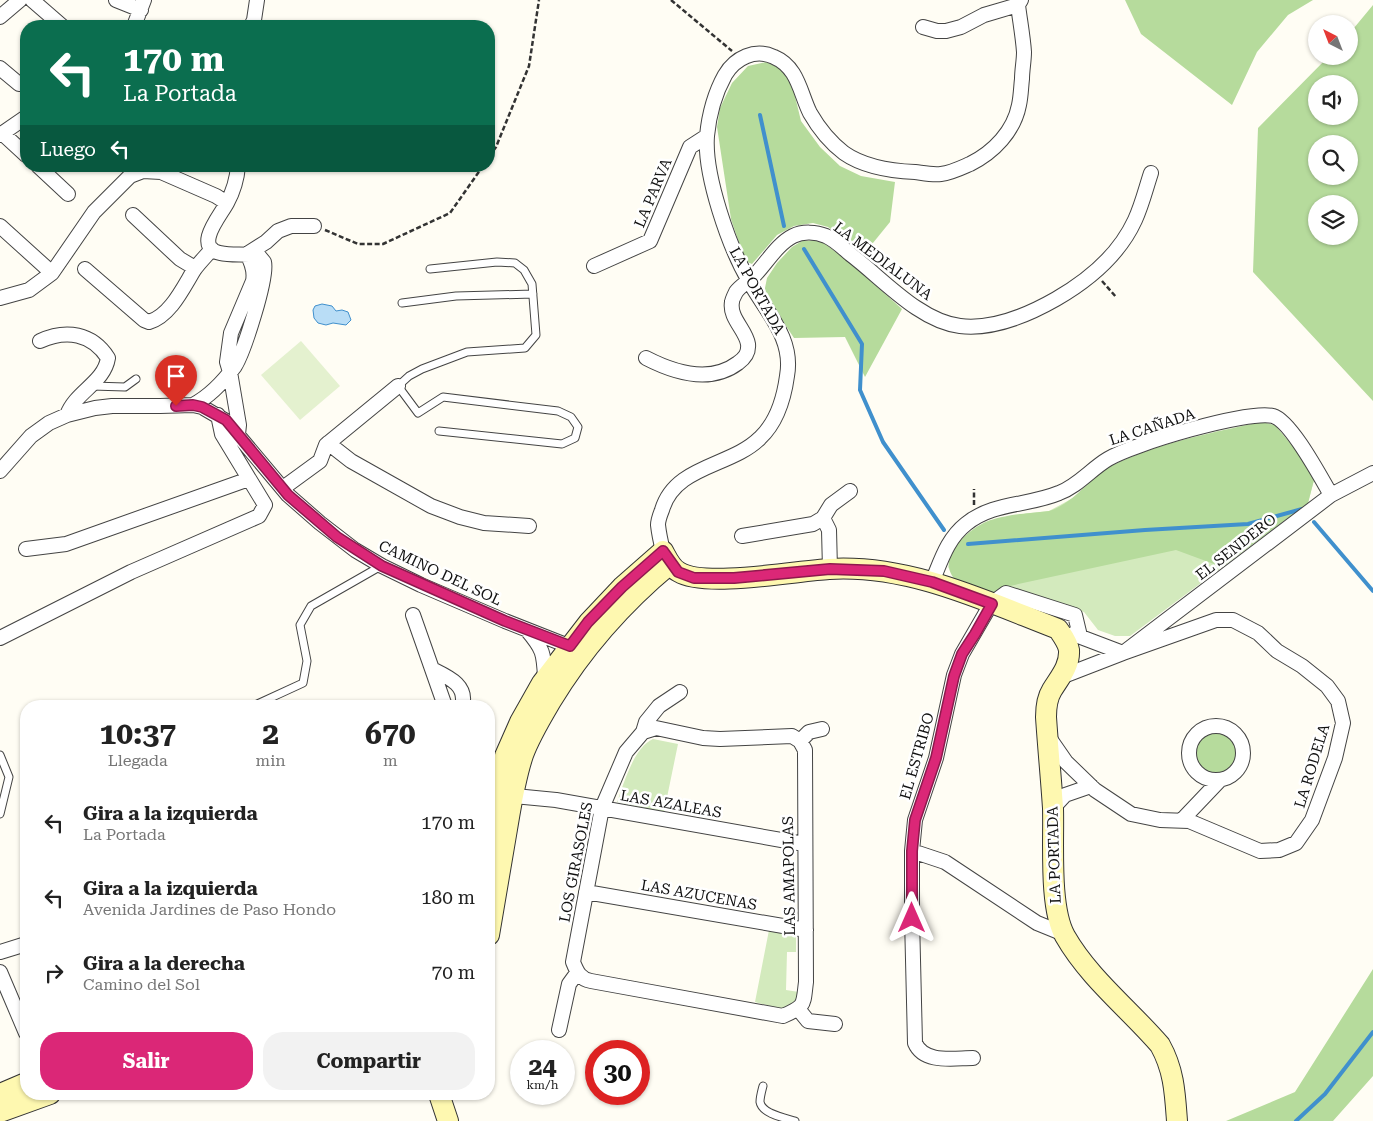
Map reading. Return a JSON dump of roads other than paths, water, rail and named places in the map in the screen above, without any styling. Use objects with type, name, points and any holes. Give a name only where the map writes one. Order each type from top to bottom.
[{"type":"street","points":[[0,17],[20,0]]},
{"type":"street","points":[[32,0],[55,20]]},
{"type":"street","points":[[116,0],[142,5],[136,20]]},
{"type":"street","points":[[254,20],[257,0]]},
{"type":"street","points":[[923,27],[937,31],[946,31],[961,27],[984,15],[1020,3]]},
{"type":"street","name":"LA PORTADA","points":[[667,558],[658,523],[665,498],[682,481],[705,468],[742,452],[760,438],[773,423],[782,400],[788,373],[787,348],[779,327],[749,281],[733,251],[717,205],[708,157],[707,136],[713,102],[726,73],[740,58],[757,53],[774,57],[786,65],[796,76],[808,109],[816,122],[845,154],[872,166],[898,171],[941,174],[958,170],[996,147],[1007,134],[1015,119],[1019,104],[1024,52],[1020,3]]},
{"type":"street","points":[[0,68],[18,84]]},
{"type":"street","points":[[20,121],[1,134],[20,150]]},
{"type":"street","name":"LA PARVA","points":[[594,266],[650,241],[690,147],[707,136]]},
{"type":"street","points":[[44,172],[68,194]]},
{"type":"street","points":[[0,298],[29,290],[52,273],[94,212],[130,176],[140,172]]},
{"type":"street","points":[[161,172],[216,196],[227,203]]},
{"type":"street","points":[[237,172],[227,203],[209,234],[208,241],[212,249],[221,254],[247,254],[266,242],[278,231],[291,226],[314,226]]},
{"type":"street","name":"LA MEDIALUNA","points":[[646,358],[666,368],[686,374],[709,375],[729,370],[744,359],[748,352],[748,342],[733,313],[732,303],[736,292],[749,281],[785,241],[806,233],[816,233],[833,240],[913,305],[944,322],[959,326],[979,327],[1004,322],[1043,306],[1072,290],[1103,265],[1124,242],[1136,219],[1151,173]]},
{"type":"street","points":[[133,215],[180,259],[195,268]]},
{"type":"street","points":[[0,226],[52,273]]},
{"type":"street","points":[[85,269],[148,322],[161,316],[174,301],[195,268],[212,249]]},
{"type":"street","points":[[238,434],[239,425],[227,362],[231,333],[255,274],[247,254]]},
{"type":"street","points":[[40,341],[50,336],[76,335],[96,343],[108,358],[106,368],[71,405],[68,415]]},
{"type":"street","points":[[193,405],[219,386],[230,372]]},
{"type":"street","points":[[283,488],[320,461],[328,443],[398,386]]},
{"type":"street","name":"CAMINO DEL SOL","points":[[0,471],[31,436],[49,424],[68,415],[112,406],[193,405],[218,415],[232,427],[283,488],[320,523],[355,550],[421,585],[576,650]]},
{"type":"street","points":[[0,638],[131,572],[259,516],[265,505],[222,434],[218,415]]},
{"type":"street","name":"LA CAÑADA","points":[[932,582],[944,552],[954,536],[967,523],[991,509],[1043,499],[1060,493],[1073,487],[1109,458],[1142,444],[1233,420],[1257,415],[1275,417],[1285,425],[1304,450],[1330,495]]},
{"type":"street","points":[[328,443],[351,461],[431,506],[460,518],[484,523],[529,526]]},
{"type":"street","name":"EL SENDERO","points":[[1123,653],[1330,495],[1373,473]]},
{"type":"street","points":[[26,549],[66,544],[249,478]]},
{"type":"street","points":[[742,536],[813,524],[823,518],[831,505],[850,491]]},
{"type":"street","points":[[823,518],[829,530],[830,569]]},
{"type":"street","points":[[495,821],[540,718],[562,683],[588,622],[622,587],[667,558],[678,572],[694,578],[734,578],[830,569],[884,571],[932,582],[1123,653]]},
{"type":"street","points":[[992,604],[1006,593],[1075,615],[1080,636]]},
{"type":"street","name":"EL ESTRIBO","points":[[973,1058],[932,1057],[921,1052],[915,1044],[912,851],[915,820],[936,758],[954,676],[962,654],[992,604]]},
{"type":"street","points":[[413,616],[443,700]]},
{"type":"street","name":"LA RODELA","points":[[1047,736],[1066,762],[1091,786],[1131,814],[1160,820],[1189,821],[1260,851],[1279,850],[1296,842],[1312,820],[1335,758],[1343,723],[1338,701],[1327,686],[1302,666],[1277,651],[1258,633],[1233,620],[1216,620],[1061,677]]},
{"type":"street","name":"LA PORTADA","points":[[1058,628],[1069,649],[1068,662],[1047,703],[1047,736],[1053,808],[1057,916],[1064,934],[1082,962],[1160,1045],[1169,1060],[1173,1076],[1177,1121]]},
{"type":"street","name":"CAMINO DEL SOL","points":[[526,630],[541,647],[545,660],[545,678]]},
{"type":"street","points":[[495,882],[505,795],[505,756],[520,722],[545,678],[576,650]]},
{"type":"street","points":[[432,669],[450,678],[460,687],[463,694],[462,700]]},
{"type":"street","name":"LOS GIRASOLES","points":[[559,1030],[569,984],[577,973],[573,962],[601,812],[626,752],[643,732],[646,722],[659,706],[680,692]]},
{"type":"street","points":[[643,732],[656,728],[703,738],[792,736],[800,741],[809,732],[822,729]]},
{"type":"street","name":"LAS AMAPOLAS","points":[[799,1010],[804,1001],[806,982],[804,750],[800,741]]},
{"type":"street","points":[[1181,821],[1190,809],[1220,780]]},
{"type":"street","points":[[1053,808],[1065,795],[1091,786]]},
{"type":"street","name":"LAS AZALEAS","points":[[505,795],[556,800],[601,812],[804,844]]},
{"type":"street","points":[[912,851],[945,862],[1037,923],[1064,934]]},
{"type":"street","name":"LAS AZUCENAS","points":[[586,892],[806,930]]},
{"type":"street","points":[[0,952],[20,946]]},
{"type":"street","points":[[0,972],[20,1019]]},
{"type":"street","points":[[577,973],[584,980],[783,1016],[799,1010],[808,1021],[835,1024]]},
{"type":"street","points":[[0,1094],[20,1086]]},
{"type":"street","points":[[0,1112],[33,1100]]},
{"type":"street","points":[[441,1100],[446,1119]]},
{"type":"lane","points":[[430,269],[497,262],[515,263],[524,270],[532,284],[536,335],[525,348],[467,352],[409,376],[398,386],[418,413],[443,397],[558,411],[571,418],[578,427],[575,438],[562,444],[439,431]]},
{"type":"lane","points":[[402,303],[456,296],[532,294]]},
{"type":"lane","points":[[90,386],[125,387],[136,379]]},
{"type":"lane","points":[[266,700],[303,683],[308,661],[300,625],[311,606],[382,566]]},
{"type":"lane","points":[[0,755],[9,777],[0,814]]},
{"type":"lane","points":[[763,1086],[760,1102],[763,1108],[767,1112],[795,1121]]},
{"type":"water","points":[[322,304],[332,306],[336,311],[348,312],[351,320],[346,325],[318,323],[314,318],[313,310],[315,306]]},
{"type":"waterway","points":[[760,115],[784,226]]},
{"type":"waterway","points":[[804,249],[862,344],[860,390],[883,442],[944,530]]},
{"type":"waterway","points":[[968,544],[1248,524],[1302,509]]},
{"type":"waterway","points":[[1314,522],[1373,591]]},
{"type":"waterway","points":[[1296,1121],[1325,1094],[1373,1032]]}]
